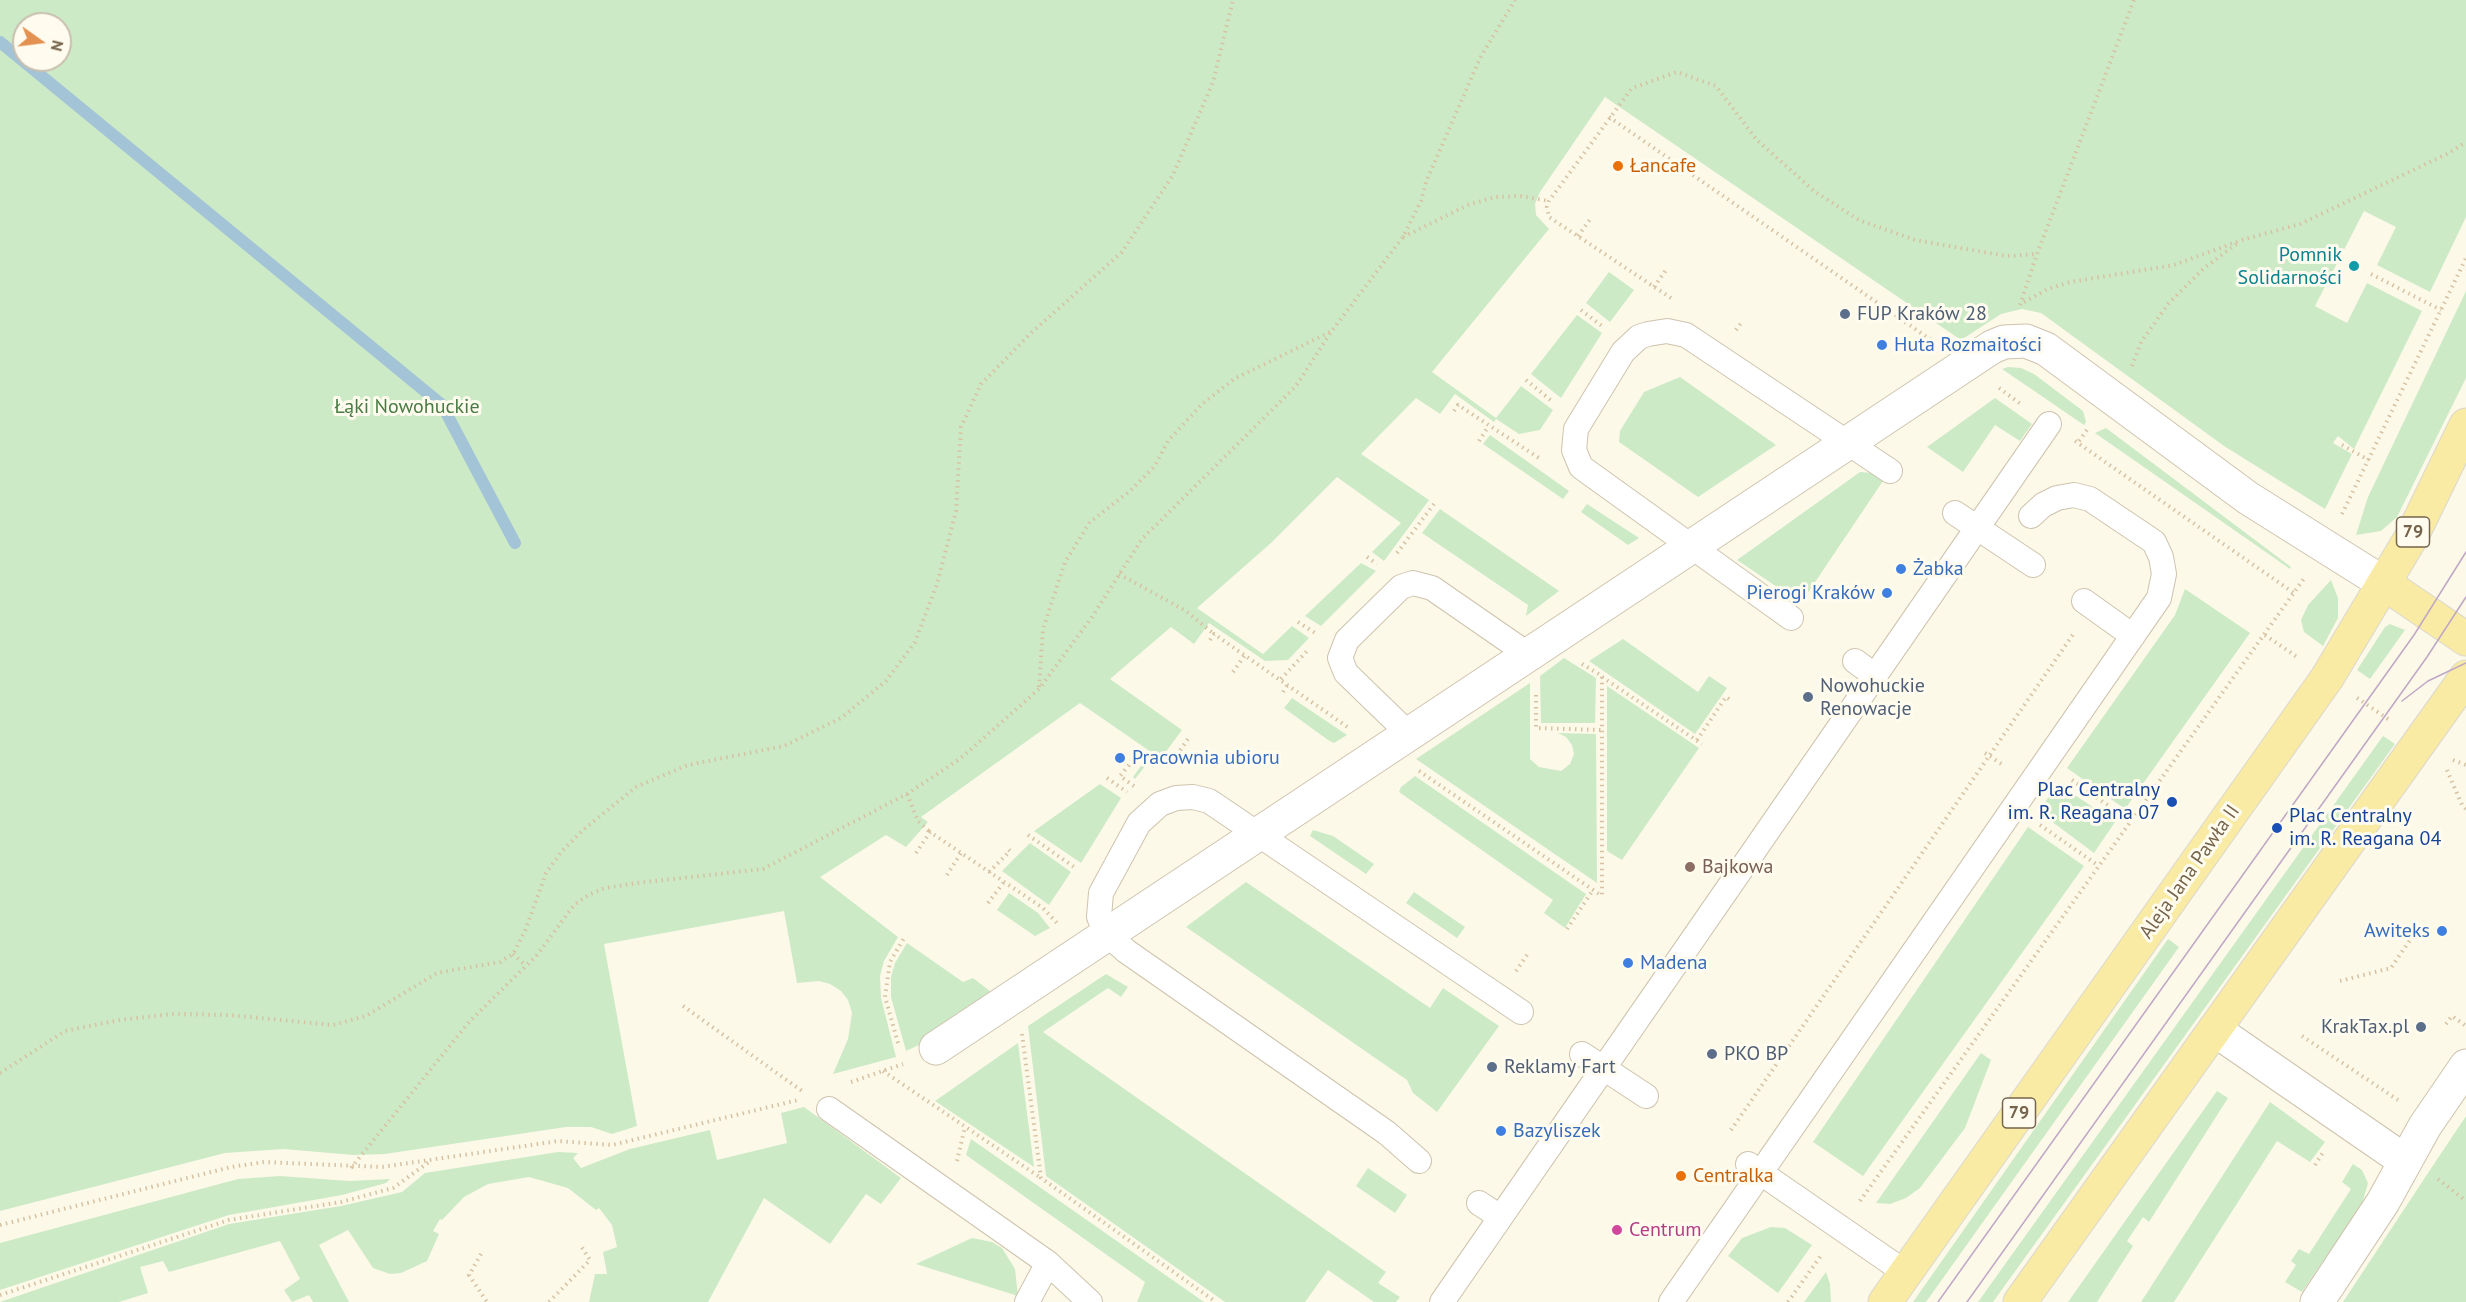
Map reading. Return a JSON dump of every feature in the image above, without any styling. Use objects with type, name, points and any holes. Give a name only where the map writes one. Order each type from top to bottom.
[{"type":"main road","name":"Aleja Jana Pawła II","points":[[1885,1302],[2327,678],[2385,584],[2466,425]]},
{"type":"main road","points":[[2385,584],[2466,639]]},
{"type":"main road","points":[[2020,1302],[2466,678]]},
{"type":"street","points":[[936,1047],[1849,443],[1954,356],[2012,341],[2026,341],[2046,349],[2248,498],[2385,584]]},
{"type":"street","points":[[2215,1030],[2405,1161]]},
{"type":"street","points":[[2317,1302],[2383,1202],[2425,1126],[2466,1066]]},
{"type":"lane","points":[[1791,618],[1581,468],[1574,450],[1576,429],[1623,352],[1639,337],[1667,331],[1695,339],[1890,471]]},
{"type":"lane","points":[[1442,1302],[2049,424]]},
{"type":"lane","points":[[1671,1302],[1754,1168],[2159,598],[2163,583],[2161,557],[2154,542],[2082,496],[2057,498],[2043,505],[2031,516]]},
{"type":"lane","points":[[1955,513],[2033,565]]},
{"type":"lane","points":[[1409,734],[1346,673],[1340,658],[1347,640],[1401,587],[1413,583],[1432,588],[1529,655]]},
{"type":"lane","points":[[2084,601],[2133,636]]},
{"type":"lane","points":[[1854,661],[1875,675]]},
{"type":"lane","points":[[1419,1161],[1387,1134],[1126,951],[1106,933],[1098,909],[1103,885],[1139,824],[1160,804],[1176,798],[1202,798],[1216,804],[1258,835],[1521,1012]]},
{"type":"lane","points":[[1582,1054],[1646,1096]]},
{"type":"lane","points":[[828,1109],[1048,1263],[1090,1302]]},
{"type":"lane","points":[[1754,1168],[1906,1273]]},
{"type":"lane","points":[[1479,1203],[1500,1217]]},
{"type":"lane","points":[[1027,1302],[1048,1263]]},
{"type":"path","points":[[0,1073],[65,1031],[120,1020],[172,1014],[229,1015],[333,1025],[366,1016],[437,973],[500,962],[513,954],[525,931],[546,873],[562,852],[583,830],[636,787],[688,765],[784,746],[841,718],[886,681],[915,642],[938,584],[956,512],[961,427],[981,384],[1030,334],[1122,252],[1173,175],[1213,82],[1233,0]]},
{"type":"path","points":[[351,1168],[469,1022],[537,955],[574,905],[590,894],[605,888],[763,868],[907,795],[962,758],[1039,689],[1092,617],[1142,539],[1296,386],[1331,332],[1403,237],[1480,58],[1515,0]]},
{"type":"path","points":[[2012,341],[2020,304],[2037,254],[2134,0]]},
{"type":"path","points":[[1667,331],[1671,298],[1550,217],[1549,201],[1632,88],[1677,72],[1716,86],[1756,139],[1814,191],[1858,220],[1915,240],[2007,256],[2037,254]]},
{"type":"path","points":[[1609,117],[2294,593],[1859,1202]]},
{"type":"path","points":[[2020,304],[2048,289],[2070,282],[2174,265],[2242,240],[2300,224],[2449,153],[2466,142]]},
{"type":"path","points":[[1403,237],[1468,205],[1495,197],[1520,196],[1549,201]]},
{"type":"path","points":[[1578,237],[1591,218]]},
{"type":"path","points":[[2129,372],[2141,342],[2168,304],[2203,269],[2242,240]]},
{"type":"path","points":[[2338,521],[2466,258]]},
{"type":"path","points":[[1654,287],[1666,270]]},
{"type":"path","points":[[2371,274],[2441,310]]},
{"type":"path","points":[[1581,310],[1610,331]]},
{"type":"path","points":[[1039,689],[1043,630],[1065,562],[1090,522],[1130,491],[1154,467],[1168,441],[1201,405],[1234,379],[1331,332]]},
{"type":"path","points":[[1526,380],[1561,408]]},
{"type":"path","points":[[1454,411],[1458,405],[1546,464]]},
{"type":"path","points":[[1479,441],[1488,427]]},
{"type":"path","points":[[2342,445],[2369,460]]},
{"type":"path","points":[[1119,573],[1186,611],[1214,634],[1353,731]]},
{"type":"path","points":[[1298,622],[1321,637]]},
{"type":"path","points":[[1731,1130],[2078,628]]},
{"type":"path","points":[[1210,640],[1214,634]]},
{"type":"path","points":[[2265,635],[2301,660]]},
{"type":"path","points":[[1233,672],[1245,654]]},
{"type":"path","points":[[1575,659],[1702,744]]},
{"type":"path","points":[[1415,768],[1602,896],[1602,676]]},
{"type":"path","points":[[1283,692],[1288,684]]},
{"type":"path","points":[[1536,689],[1536,728],[1601,730]]},
{"type":"path","points":[[1697,740],[1726,698],[1732,701]]},
{"type":"path","points":[[2358,699],[2393,723]]},
{"type":"path","points":[[1134,759],[1120,776],[1137,789]]},
{"type":"path","points":[[2446,767],[2462,806],[2466,808]]},
{"type":"path","points":[[2063,774],[2130,821]]},
{"type":"path","points":[[1107,778],[1130,794]]},
{"type":"path","points":[[907,795],[918,821],[930,832],[1043,908],[1058,924]]},
{"type":"path","points":[[2032,820],[2099,866]]},
{"type":"path","points":[[916,853],[930,832]]},
{"type":"path","points":[[1028,835],[1082,872]]},
{"type":"path","points":[[989,872],[1010,851],[1008,849]]},
{"type":"path","points":[[947,875],[961,853]]},
{"type":"path","points":[[988,903],[1004,882]]},
{"type":"path","points":[[1567,929],[1593,890]]},
{"type":"path","points":[[903,939],[890,962],[885,997],[903,1063]]},
{"type":"path","points":[[2340,981],[2391,968],[2410,940]]},
{"type":"path","points":[[1509,980],[1529,952]]},
{"type":"path","points":[[513,954],[526,966]]},
{"type":"path","points":[[0,1226],[242,1165],[264,1162],[351,1168],[382,1167],[558,1141],[612,1146],[810,1097],[683,1006]]},
{"type":"path","points":[[2446,1024],[2452,1016],[2466,1026]]},
{"type":"path","points":[[1021,1028],[1041,1178]]},
{"type":"path","points":[[2302,1036],[2406,1105]]},
{"type":"path","points":[[841,1086],[903,1063],[936,1047]]},
{"type":"path","points":[[883,1071],[1041,1178],[1216,1302]]},
{"type":"path","points":[[0,1295],[229,1220],[341,1202],[393,1188],[430,1161]]},
{"type":"path","points":[[549,1302],[590,1260],[581,1246]]},
{"type":"path","points":[[1788,1302],[1826,1250]]},
{"type":"path","points":[[481,1254],[469,1275],[487,1302]]},
{"type":"green space","name":"Łąki Nowohuckie","points":[[0,0],[2466,0],[2466,217],[2430,292],[2377,265],[2396,227],[2364,211],[2315,306],[2347,323],[2367,283],[2422,311],[2354,449],[2338,436],[2333,443],[2352,454],[2325,509],[2224,446],[2041,313],[2022,309],[2001,314],[1961,340],[1605,97],[1540,192],[1535,204],[1536,215],[1549,229],[1432,372],[1496,418],[1521,386],[1553,410],[1540,430],[1519,434],[1496,419],[1494,422],[1455,394],[1440,414],[1416,398],[1361,454],[1429,500],[1384,561],[1372,552],[1401,523],[1337,477],[1271,543],[1197,608],[1263,654],[1292,626],[1309,638],[1288,660],[1265,661],[1209,623],[1194,644],[1171,627],[1110,679],[1182,730],[1165,753],[1154,755],[1135,779],[1133,777],[1151,752],[1080,703],[921,817],[928,822],[906,847],[886,835],[820,877],[898,937],[884,961],[880,976],[881,998],[896,1057],[833,1074],[848,1039],[852,1013],[848,1000],[841,991],[830,984],[819,981],[797,983],[784,911],[604,944],[637,1126],[612,1134],[591,1127],[566,1127],[385,1154],[353,1155],[284,1149],[225,1153],[0,1211]]},
{"type":"green space","points":[[1609,272],[1634,290],[1610,322],[1586,303]]},
{"type":"green space","points":[[2466,291],[2466,378],[2397,517],[2381,531],[2356,535],[2368,497]]},
{"type":"green space","points":[[1577,315],[1602,333],[1561,398],[1531,374]]},
{"type":"green space","points":[[2021,368],[2034,374],[2083,411],[2086,422],[2084,425],[2002,369]]},
{"type":"green space","points":[[1680,377],[1776,445],[1698,497],[1619,442],[1620,431],[1644,392]]},
{"type":"green space","points":[[1995,398],[2032,424],[2020,441],[1995,425],[1963,472],[1927,447]]},
{"type":"green space","points":[[2106,428],[2291,567],[2290,569],[2095,433]]},
{"type":"green space","points":[[1490,435],[1569,491],[1563,499],[1483,444]]},
{"type":"green space","points":[[1860,472],[1874,473],[1885,478],[1801,603],[1737,560]]},
{"type":"green space","points":[[1587,504],[1639,538],[1628,545],[1581,512]]},
{"type":"green space","points":[[1440,509],[1559,591],[1526,616],[1528,605],[1422,533]]},
{"type":"green space","points":[[1361,563],[1376,571],[1321,626],[1305,616]]},
{"type":"green space","points":[[2331,580],[2338,598],[2338,618],[2323,646],[2304,632],[2301,620],[2308,605]]},
{"type":"green space","points":[[2185,589],[2250,633],[2125,809],[2067,768],[2175,615]]},
{"type":"green space","points":[[2390,624],[2405,630],[2370,679],[2357,670],[2385,627]]},
{"type":"green space","points":[[1623,639],[1698,692],[1709,676],[1727,688],[1695,734],[1589,661]]},
{"type":"green space","points":[[1564,658],[1596,678],[1595,723],[1541,723],[1540,676]]},
{"type":"green space","points":[[1530,683],[1530,759],[1539,767],[1561,771],[1570,764],[1574,754],[1572,745],[1566,737],[1558,733],[1596,734],[1597,883],[1416,759]]},
{"type":"green space","points":[[1607,686],[1699,748],[1622,860],[1607,851]]},
{"type":"green space","points":[[1292,698],[1347,735],[1334,743],[1328,740],[1284,708]]},
{"type":"green space","points":[[2383,736],[2395,744],[1993,1302],[1978,1302]]},
{"type":"green space","points":[[1415,776],[1586,894],[1565,928],[1544,913],[1553,900],[1399,792],[1401,787]]},
{"type":"green space","points":[[2057,783],[2115,822],[2094,853],[2039,812]]},
{"type":"green space","points":[[1100,784],[1121,798],[1081,863],[1034,831]]},
{"type":"green space","points":[[2028,827],[2084,866],[1863,1176],[1813,1142]]},
{"type":"green space","points":[[1313,830],[1333,836],[1374,864],[1366,874],[1310,836]]},
{"type":"green space","points":[[1030,843],[1071,872],[1049,905],[1002,871]]},
{"type":"green space","points":[[1246,882],[1430,1008],[1443,988],[1499,1026],[1437,1112],[1413,1093],[1407,1080],[1186,927]]},
{"type":"green space","points":[[1414,892],[1465,927],[1457,938],[1406,903]]},
{"type":"green space","points":[[1009,893],[1038,913],[1050,928],[1035,936],[997,910]]},
{"type":"green space","points":[[2168,939],[2179,947],[1926,1302],[1913,1302]]},
{"type":"green space","points":[[907,943],[963,982],[973,978],[995,995],[930,1040],[906,1051],[891,997],[891,977],[895,963]]},
{"type":"green space","points":[[1106,974],[1128,987],[1121,997],[1108,988],[1043,1032],[1386,1272],[1378,1283],[1400,1297],[1396,1302],[1374,1302],[1328,1270],[1305,1302],[1225,1302],[1046,1176],[1028,1026]]},
{"type":"green space","points":[[1018,1043],[1034,1167],[935,1101]]},
{"type":"green space","points":[[1981,1053],[1991,1060],[1965,1128],[1920,1188],[1906,1198],[1890,1204],[1876,1203]]},
{"type":"green space","points":[[2217,1091],[2228,1098],[2149,1222],[2143,1217],[2127,1241],[2133,1246],[2097,1302],[2068,1302]]},
{"type":"green space","points":[[2270,1102],[2325,1142],[2310,1162],[2277,1141],[2174,1302],[2141,1302]]},
{"type":"green space","points":[[804,1107],[901,1178],[881,1204],[866,1194],[830,1244],[764,1198],[708,1302],[589,1302],[595,1274],[607,1274],[603,1252],[617,1247],[612,1225],[599,1208],[596,1210],[568,1188],[529,1177],[488,1184],[464,1197],[442,1220],[440,1219],[433,1231],[439,1234],[427,1261],[401,1273],[390,1274],[373,1268],[348,1230],[319,1245],[349,1302],[313,1302],[309,1295],[292,1302],[284,1290],[300,1279],[280,1241],[169,1272],[163,1261],[140,1267],[148,1293],[119,1302],[0,1302],[229,1224],[341,1206],[402,1192],[425,1173],[558,1152],[578,1153],[573,1158],[581,1168],[630,1149],[710,1130],[717,1160],[787,1143],[781,1113]]},
{"type":"green space","points":[[2466,1116],[2466,1302],[2343,1302],[2426,1176]]},
{"type":"green space","points":[[971,1139],[1204,1302],[1137,1302],[1145,1282],[966,1155]]},
{"type":"green space","points":[[2353,1164],[2362,1170],[2368,1183],[2362,1204],[2302,1292],[2285,1282],[2296,1265],[2291,1261],[2299,1249],[2309,1254],[2351,1189],[2342,1182]]},
{"type":"green space","points":[[1368,1168],[1407,1195],[1395,1213],[1356,1186]]},
{"type":"green space","points":[[280,1176],[349,1181],[390,1179],[386,1183],[342,1195],[229,1215],[0,1290],[0,1243],[238,1179]]},
{"type":"green space","points":[[1771,1227],[1785,1228],[1812,1245],[1778,1293],[1728,1256],[1742,1238]]},
{"type":"green space","points":[[972,1238],[992,1242],[1002,1248],[1015,1269],[1018,1296],[916,1264]]},
{"type":"green space","points":[[1826,1272],[1830,1284],[1831,1302],[1804,1302]]},
{"type":"waterway","points":[[0,42],[442,405],[515,543]]},
{"type":"tram line","points":[[1938,1302],[2414,635],[2466,552]]},
{"type":"tram line","points":[[1967,1302],[2427,657],[2466,597]]},
{"type":"tram line","points":[[2402,701],[2428,681],[2466,663]]},
{"type":"place","name":"Łancafe","points":[[1618,166]]},
{"type":"place","name":"Pomnik Solidarności","points":[[2354,266]]},
{"type":"place","name":"FUP Kraków 28","points":[[1845,314]]},
{"type":"place","name":"Huta Rozmaitości","points":[[1882,345]]},
{"type":"place","name":"Żabka","points":[[1901,569]]},
{"type":"place","name":"Pierogi Kraków","points":[[1887,593]]},
{"type":"place","name":"Nowohuckie Renowacje","points":[[1808,697]]},
{"type":"place","name":"Pracownia ubioru","points":[[1120,758]]},
{"type":"place","name":"Plac Centralny im. R. Reagana 07","points":[[2172,802]]},
{"type":"place","name":"Plac Centralny im. R. Reagana 04","points":[[2277,828]]},
{"type":"place","name":"Bajkowa","points":[[1690,867]]},
{"type":"place","name":"Awiteks","points":[[2442,931]]},
{"type":"place","name":"Madena","points":[[1628,963]]},
{"type":"place","name":"KrakTax.pl","points":[[2421,1027]]},
{"type":"place","name":"PKO BP","points":[[1712,1054]]},
{"type":"place","name":"Reklamy Fart","points":[[1492,1067]]},
{"type":"place","name":"Bazyliszek","points":[[1501,1131]]},
{"type":"place","name":"Centralka","points":[[1681,1176]]},
{"type":"place","name":"Centrum","points":[[1617,1230]]}]
